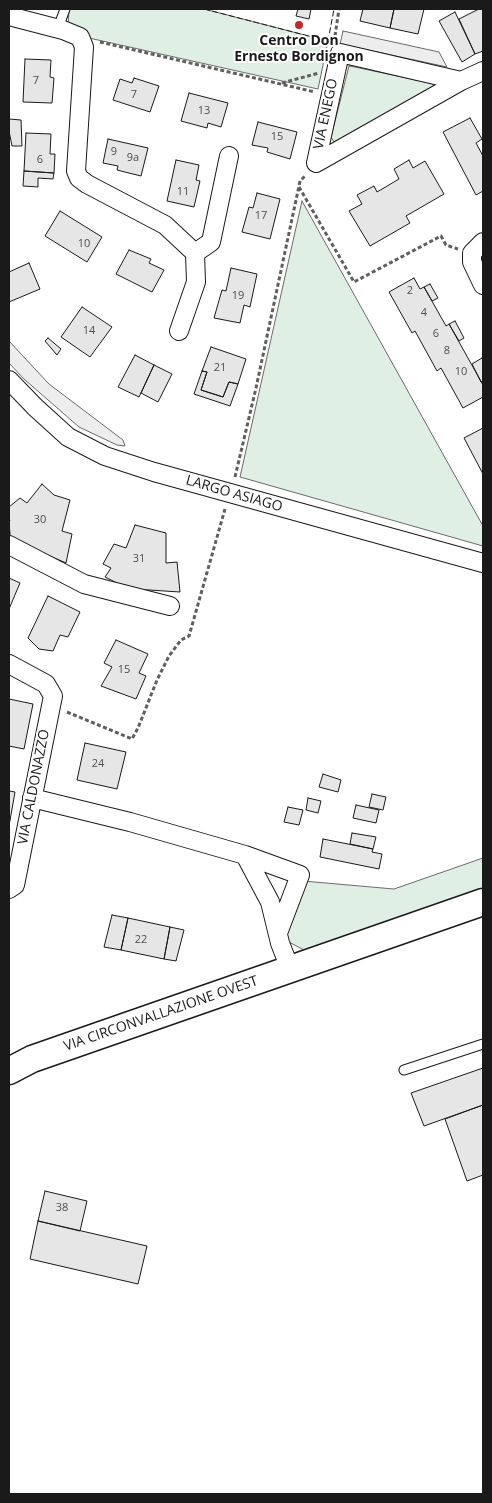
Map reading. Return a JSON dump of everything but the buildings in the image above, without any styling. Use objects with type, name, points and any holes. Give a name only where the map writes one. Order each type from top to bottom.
[{"type":"main road","name":"VIA CIRCONVALLAZIONE OVEST","points":[[9,1071],[20,1062],[483,902]]},
{"type":"street","points":[[9,16],[58,28],[80,37],[84,47],[76,171],[79,178],[87,184],[165,226],[195,253],[196,282],[179,330]]},
{"type":"street","name":"VIA ENEGO","points":[[461,80],[340,53],[316,163],[461,80],[483,70]]},
{"type":"street","points":[[195,253],[211,242],[229,156]]},
{"type":"street","points":[[483,242],[472,253],[472,262],[483,285]]},
{"type":"street","name":"LARGO ASIAGO","points":[[9,380],[68,437],[105,456],[154,472],[483,564]]},
{"type":"street","points":[[9,545],[84,584],[170,606]]},
{"type":"street","name":"VIA CALDONAZZO","points":[[9,664],[46,684],[53,696],[15,885],[9,889]]},
{"type":"street","points":[[32,798],[130,822],[245,854],[300,875],[278,932]]},
{"type":"street","points":[[245,854],[270,902],[290,969]]},
{"type":"lane","points":[[58,28],[64,9]]},
{"type":"lane","points":[[404,1070],[483,1044]]},
{"type":"path","points":[[80,37],[322,93]]},
{"type":"path","points":[[279,84],[327,71]]},
{"type":"path","points":[[234,480],[256,388],[300,181]]},
{"type":"path","points":[[299,186],[354,282],[441,236],[446,246]]},
{"type":"path","points":[[62,710],[132,739],[169,656],[181,640],[189,636],[226,505]]},
{"type":"green space","points":[[69,9],[204,9],[328,41],[318,89],[89,38],[68,27]]},
{"type":"green space","points":[[349,66],[439,85],[334,142],[331,137]]},
{"type":"green space","points":[[302,201],[483,526],[483,546],[240,477]]},
{"type":"green space","points":[[483,858],[483,888],[304,950],[285,940],[287,916],[303,881],[394,889]]},
{"type":"shaded area","points":[[343,31],[439,52],[447,67],[340,44]]},
{"type":"shaded area","points":[[9,341],[49,384],[123,440],[125,446],[117,445],[79,427],[24,379],[9,363]]},
{"type":"fence","points":[[204,9],[328,41],[334,9]]},
{"type":"place","name":"Centro Don Ernesto Bordignon","points":[[299,25]]}]
